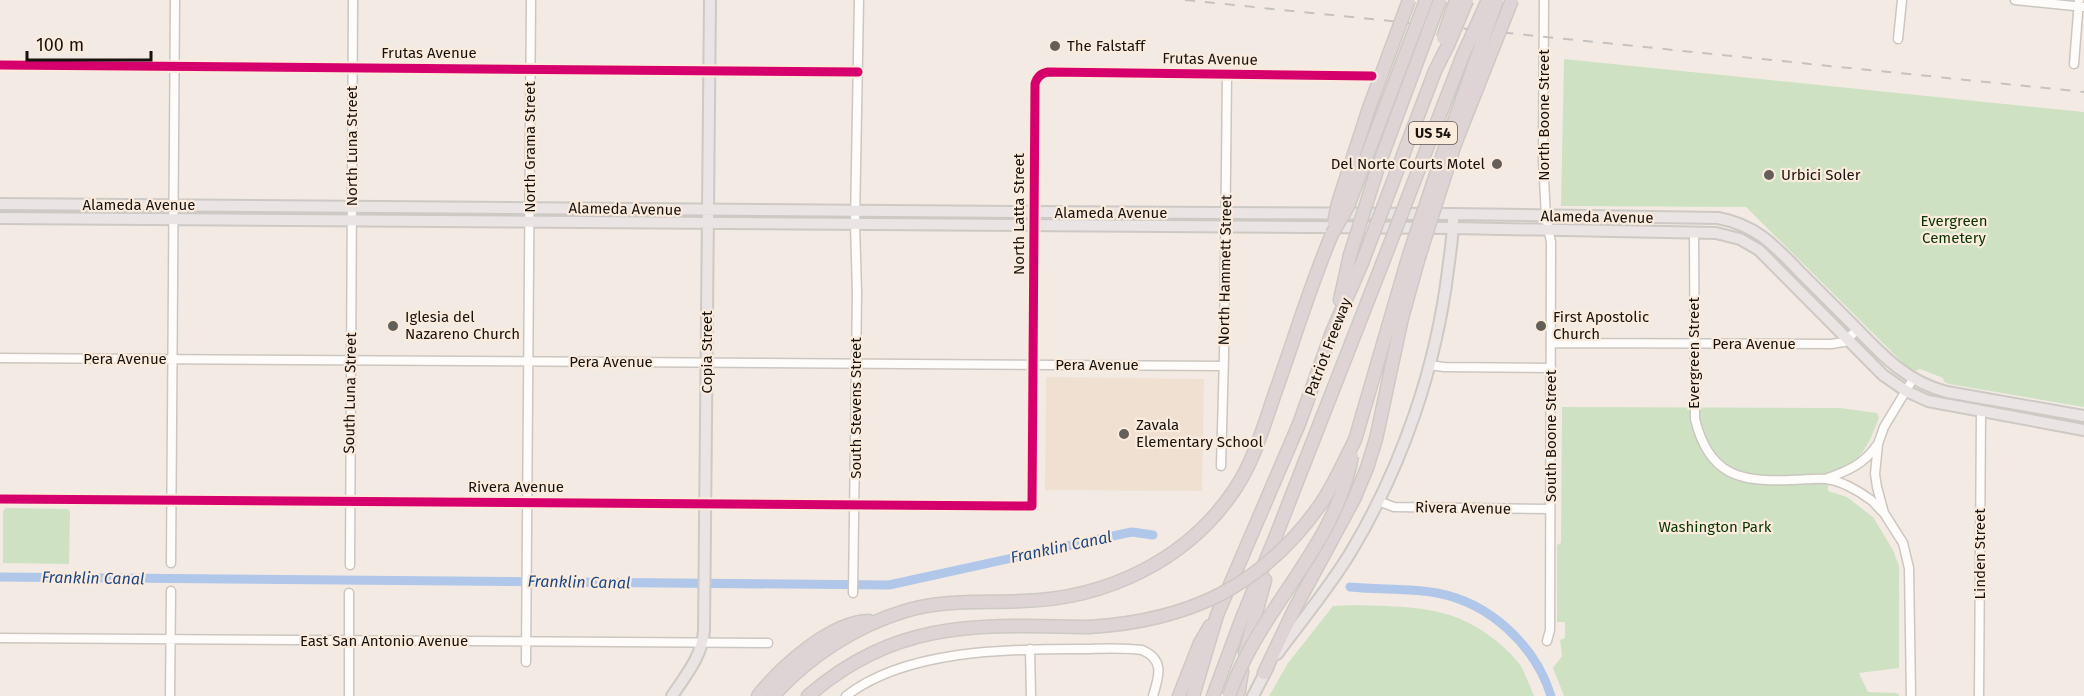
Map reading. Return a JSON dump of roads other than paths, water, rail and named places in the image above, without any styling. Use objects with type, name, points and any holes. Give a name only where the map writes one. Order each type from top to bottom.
[{"type":"highway","points":[[1332,234],[1338,203],[1369,108],[1409,0]]},
{"type":"highway","points":[[773,696],[820,653],[848,636],[882,620],[905,611],[944,603],[1050,600],[1104,588],[1149,568],[1192,539],[1210,522],[1236,489],[1262,430],[1320,262],[1348,206],[1426,0]]},
{"type":"highway","points":[[1332,332],[1350,255],[1378,167],[1440,0]]},
{"type":"highway","points":[[1435,71],[1456,0]]},
{"type":"highway","name":"Patriot Freeway","points":[[1193,696],[1217,615],[1299,424],[1332,332],[1362,263],[1435,71],[1449,45],[1467,0]]},
{"type":"highway","name":"Patriot Freeway","points":[[1213,696],[1463,54],[1488,0]]},
{"type":"highway","points":[[1229,696],[1233,682],[1262,628],[1322,538],[1337,507],[1355,440],[1497,0]]},
{"type":"highway","points":[[1475,63],[1511,0]]},
{"type":"highway","points":[[1264,673],[1294,610],[1354,499],[1367,468],[1376,439],[1414,256],[1511,0]]},
{"type":"highway","points":[[808,696],[830,678],[873,652],[928,633],[966,627],[1089,627],[1131,623],[1165,616],[1214,598],[1255,573],[1298,534],[1321,504],[1355,440]]},
{"type":"highway","points":[[1238,696],[1250,636],[1277,533]]},
{"type":"highway","points":[[1179,696],[1200,643],[1217,615]]},
{"type":"highway","points":[[758,696],[794,660],[828,635],[844,626],[863,621],[882,620]]},
{"type":"main road","name":"Copia Street","points":[[672,696],[697,658],[703,642],[710,0]]},
{"type":"main road","name":"Alameda Avenue","points":[[0,204],[1710,217],[1742,224],[1770,241],[1888,360],[1926,386],[1947,392],[2084,416]]},
{"type":"main road","points":[[1253,696],[1264,673],[1352,549],[1378,501],[1407,434],[1430,365],[1446,288],[1453,214]]},
{"type":"main road","name":"Alameda Avenue","points":[[0,218],[1226,226],[1716,232],[1754,246],[1883,375],[1906,391],[1928,401],[2084,430]]},
{"type":"street","points":[[171,563],[175,0]]},
{"type":"street","name":"North Luna Street","points":[[352,220],[353,0]]},
{"type":"street","name":"North Grama Street","points":[[526,662],[531,0]]},
{"type":"street","name":"South Stevens Street","points":[[853,594],[855,211],[859,0]]},
{"type":"street","name":"North Boone Street","points":[[1544,0],[1543,161],[1546,217],[1549,230]]},
{"type":"street","points":[[1898,39],[1902,0]]},
{"type":"street","points":[[2015,0],[2081,4],[2074,64]]},
{"type":"street","name":"Frutas Avenue","points":[[0,65],[858,72]]},
{"type":"street","name":"Frutas Avenue","points":[[1048,72],[1372,76]]},
{"type":"street","name":"North Latta Street","points":[[1032,506],[1032,225],[1035,84],[1038,77],[1048,72]]},
{"type":"street","name":"North Hammett Street","points":[[1221,466],[1227,74]]},
{"type":"street","name":"South Luna Street","points":[[350,565],[352,220]]},
{"type":"street","name":"South Boone Street","points":[[1547,641],[1551,630],[1551,242],[1549,230]]},
{"type":"street","name":"Evergreen Street","points":[[1694,232],[1695,419],[1702,442],[1718,462],[1741,478],[1757,481],[1825,479],[1842,473],[1867,459],[1878,444]]},
{"type":"street","points":[[1847,339],[1857,330]]},
{"type":"street","name":"Pera Avenue","points":[[1551,343],[1831,344],[1842,343],[1847,339]]},
{"type":"street","name":"Pera Avenue","points":[[0,358],[1223,366]]},
{"type":"street","points":[[1430,365],[1551,368]]},
{"type":"street","points":[[1911,696],[1909,568],[1903,543],[1884,513],[1876,487],[1875,474],[1878,444],[1884,427],[1913,379]]},
{"type":"street","name":"Linden Street","points":[[1979,696],[1981,412]]},
{"type":"street","name":"Evergreen Street","points":[[1825,479],[1857,492],[1884,513]]},
{"type":"street","name":"Rivera Avenue","points":[[0,499],[1032,506]]},
{"type":"street","name":"Rivera Avenue","points":[[1378,501],[1394,507],[1550,509]]},
{"type":"street","points":[[170,696],[171,591]]},
{"type":"street","points":[[349,593],[349,696]]},
{"type":"street","name":"East San Antonio Avenue","points":[[0,638],[768,643]]},
{"type":"street","points":[[1030,649],[1031,696]]},
{"type":"street","points":[[846,696],[875,678],[904,668],[965,654],[1030,649],[1135,650],[1150,654],[1155,660],[1159,673],[1153,696]]},
{"type":"waterway","name":"Franklin Canal","points":[[0,577],[889,585],[1132,532],[1153,535]]},
{"type":"waterway","name":"Franklin Canal","points":[[1350,587],[1437,593],[1475,606],[1508,629],[1522,644],[1544,677],[1551,696]]},
{"type":"railway","points":[[1185,0],[2084,92]]},
{"type":"place","name":"The Falstaff","points":[[1055,46]]},
{"type":"place","name":"Del Norte Courts Motel","points":[[1497,164]]},
{"type":"place","name":"Urbici Soler","points":[[1769,175]]},
{"type":"place","name":"Iglesia del Nazareno Church","points":[[393,326]]},
{"type":"place","name":"First Apostolic Church","points":[[1541,326]]},
{"type":"place","name":"Zavala Elementary School","points":[[1124,434]]},
{"type":"park label","name":"Evergreen Cemetery","points":[[1954,230]]},
{"type":"park label","name":"Washington Park","points":[[1715,527]]}]
